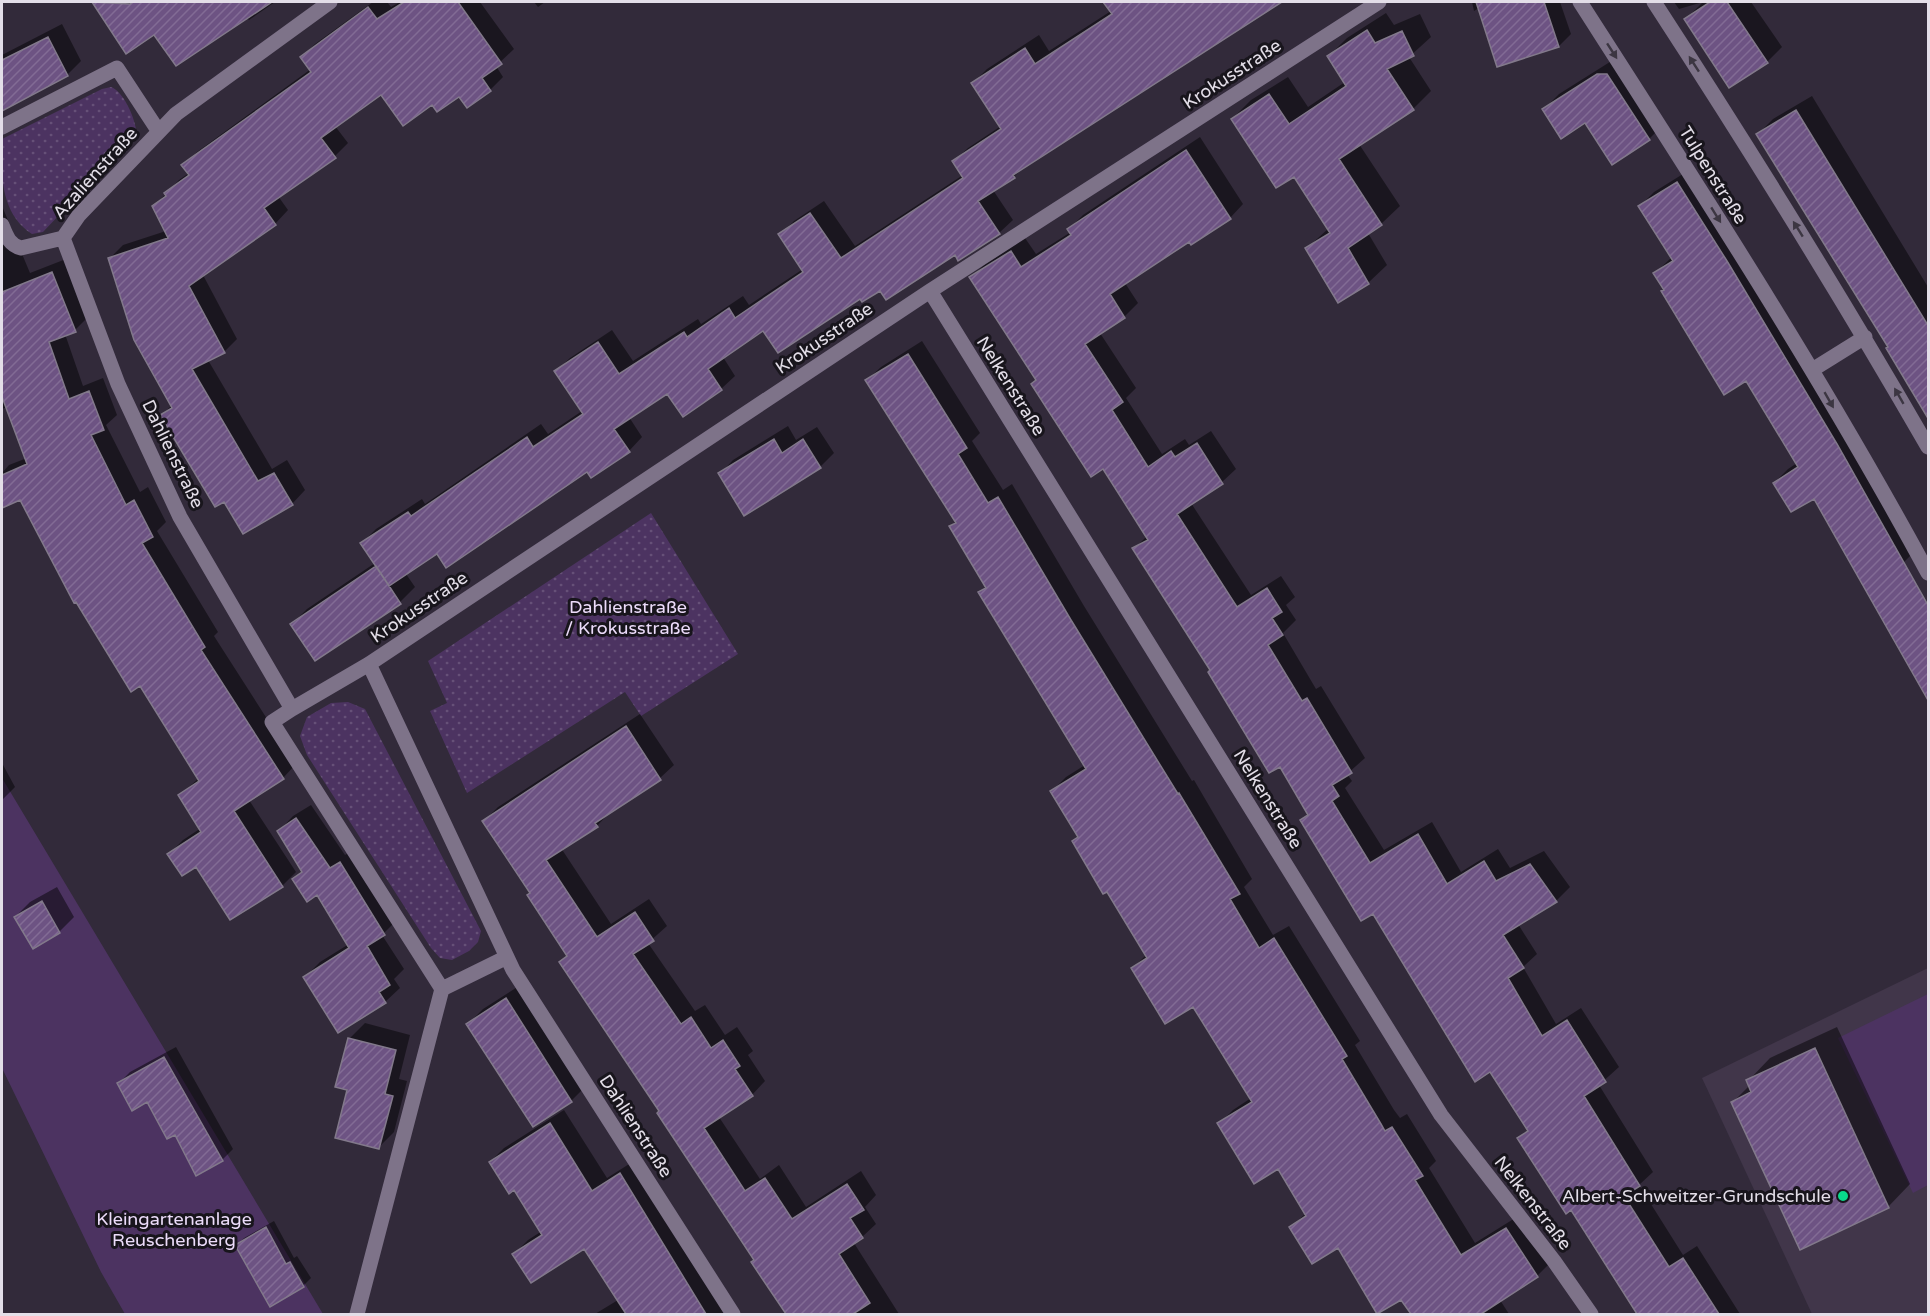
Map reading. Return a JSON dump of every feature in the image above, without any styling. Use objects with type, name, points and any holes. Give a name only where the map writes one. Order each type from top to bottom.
[{"type":"street","name":"Azalienstraße","points":[[2,225],[7,239],[16,247],[21,248],[63,238],[79,215],[176,114],[330,2]]},
{"type":"street","name":"Krokusstraße","points":[[442,989],[272,722],[369,663],[930,291],[1379,2]]},
{"type":"street","name":"Tulpenstraße","points":[[1580,2],[1709,203],[1812,370],[1929,573]]},
{"type":"street","points":[[1654,2],[1865,337],[1929,447]]},
{"type":"street","name":"Azalienstraße","points":[[2,127],[117,68],[159,132]]},
{"type":"street","name":"Dahlienstraße","points":[[63,238],[118,384],[180,517],[292,709]]},
{"type":"street","name":"Nelkenstraße","points":[[930,291],[1441,1115],[1554,1261],[1591,1314]]},
{"type":"street","points":[[1812,370],[1865,337]]},
{"type":"street","name":"Dahlienstraße","points":[[369,663],[513,970],[733,1314]]},
{"type":"street","points":[[357,1314],[442,989],[507,957]]},
{"type":"shaded area","name":"Albert-Schweitzer-Grundschule","points":[[1928,968],[1928,1314],[1812,1314],[1702,1078]]},
{"type":"green space","points":[[111,87],[120,93],[133,118],[136,129],[132,138],[43,232],[32,234],[21,225],[8,204],[3,179],[2,139],[102,89]]},
{"type":"green space","name":"Dahlienstraße / Krokusstraße","points":[[651,513],[738,654],[641,716],[625,692],[467,793],[430,711],[447,703],[428,661]]},
{"type":"green space","points":[[348,702],[365,709],[481,931],[478,942],[469,951],[452,960],[440,958],[431,948],[307,755],[300,736],[307,717],[331,703]]},
{"type":"green space","name":"Kleingartenanlage Reuschenberg","points":[[2,778],[323,1314],[125,1314],[101,1272],[2,1068]]},
{"type":"green space","points":[[1928,994],[1928,1185],[1913,1193],[1838,1038]]},
{"type":"building","points":[[92,2],[130,4],[133,2],[272,2],[176,66],[154,35],[126,54]]},
{"type":"building","points":[[404,2],[458,2],[502,64],[482,78],[491,91],[467,108],[459,97],[437,112],[432,105],[403,126],[381,95],[321,138],[336,158],[264,208],[276,225],[189,286],[225,353],[192,369],[258,481],[274,473],[293,505],[243,534],[224,502],[215,507],[160,415],[172,408],[134,340],[108,258],[168,238],[152,206],[166,196],[164,193],[189,175],[181,165],[311,72],[300,57],[368,7],[377,19]]},
{"type":"building","points":[[1103,2],[1282,2],[1013,175],[1015,178],[978,201],[1000,234],[958,261],[955,255],[886,300],[880,291],[862,302],[860,299],[778,353],[763,331],[708,369],[722,390],[683,417],[667,394],[614,429],[630,452],[591,478],[587,472],[446,568],[437,554],[389,586],[360,543],[408,512],[411,516],[527,437],[533,447],[583,414],[554,371],[598,342],[619,374],[684,332],[687,337],[729,308],[735,318],[803,272],[778,234],[810,213],[841,258],[963,178],[952,161],[1001,129],[971,83],[1025,48],[1035,64],[1112,14]]},
{"type":"building","points":[[1476,2],[1544,2],[1559,47],[1497,67]]},
{"type":"building","points":[[1710,2],[1727,2],[1768,63],[1729,88],[1684,19]]},
{"type":"building","points":[[1367,30],[1375,43],[1402,31],[1414,56],[1387,69],[1414,110],[1339,159],[1382,225],[1348,248],[1369,284],[1338,303],[1305,248],[1330,233],[1294,177],[1276,188],[1231,119],[1269,94],[1289,124],[1346,86],[1327,56]]},
{"type":"building","points":[[48,37],[68,76],[2,111],[2,60]]},
{"type":"building","points":[[1597,74],[1607,74],[1650,140],[1612,165],[1585,123],[1561,139],[1542,109]]},
{"type":"building","points":[[1796,110],[1929,327],[1929,420],[1886,348],[1888,347],[1756,134]]},
{"type":"building","points":[[1186,150],[1231,219],[1191,245],[1189,242],[1110,294],[1125,318],[1085,344],[1123,402],[1112,410],[1148,467],[1171,451],[1175,457],[1197,443],[1223,484],[1177,514],[1237,607],[1267,588],[1282,612],[1272,618],[1283,635],[1268,645],[1302,701],[1307,698],[1352,773],[1332,785],[1339,796],[1332,801],[1370,863],[1418,834],[1447,884],[1484,861],[1496,881],[1530,864],[1557,902],[1503,935],[1524,968],[1508,978],[1542,1036],[1567,1020],[1606,1082],[1584,1096],[1640,1186],[1624,1196],[1669,1267],[1683,1258],[1719,1314],[1637,1314],[1571,1210],[1566,1214],[1517,1138],[1528,1131],[1490,1072],[1475,1082],[1373,914],[1361,921],[1300,820],[1308,815],[1280,767],[1269,773],[1208,672],[1210,670],[1132,548],[1148,540],[1103,469],[1091,477],[1031,384],[1036,380],[969,277],[1011,251],[1021,267],[1071,235],[1067,229]]},
{"type":"building","points":[[1677,182],[1837,444],[1929,607],[1929,702],[1814,499],[1791,512],[1773,483],[1798,467],[1746,381],[1724,395],[1661,291],[1664,290],[1653,273],[1673,261],[1638,206]]},
{"type":"building","points":[[52,272],[76,332],[49,342],[69,399],[89,391],[104,430],[91,435],[126,505],[134,500],[153,537],[142,543],[205,647],[201,650],[284,779],[234,811],[283,887],[230,920],[196,867],[182,876],[167,854],[201,832],[178,795],[199,781],[140,686],[131,692],[76,602],[74,603],[20,500],[2,508],[2,475],[27,464],[2,397],[2,292]]},
{"type":"building","points":[[908,354],[967,448],[958,454],[988,503],[998,497],[1240,894],[1230,899],[1259,948],[1274,938],[1347,1056],[1342,1059],[1385,1131],[1392,1127],[1423,1176],[1415,1180],[1461,1255],[1506,1228],[1538,1277],[1481,1314],[1411,1314],[1401,1300],[1377,1314],[1338,1248],[1312,1264],[1289,1227],[1306,1216],[1278,1169],[1254,1184],[1217,1123],[1252,1102],[1193,1007],[1165,1024],[1131,968],[1147,958],[1107,892],[1103,894],[1072,841],[1078,837],[1050,791],[1086,769],[978,592],[986,588],[949,526],[956,523],[865,380]]},
{"type":"building","points":[[774,439],[782,453],[803,439],[821,468],[744,516],[718,473]]},
{"type":"building","points":[[376,566],[401,604],[315,661],[290,624]]},
{"type":"building","points":[[626,726],[661,780],[595,823],[598,827],[546,860],[597,937],[635,912],[654,941],[633,954],[681,1024],[691,1017],[711,1048],[723,1040],[740,1066],[735,1069],[753,1096],[704,1128],[745,1191],[765,1178],[792,1219],[847,1184],[864,1210],[850,1218],[863,1238],[839,1254],[870,1303],[853,1314],[786,1314],[751,1262],[754,1260],[657,1113],[659,1111],[559,962],[567,956],[527,895],[530,893],[482,821]]},
{"type":"building","points":[[296,818],[330,868],[340,862],[385,935],[367,946],[390,985],[379,992],[386,1003],[338,1033],[303,977],[349,948],[317,895],[307,902],[292,879],[302,872],[277,831]]},
{"type":"building","points":[[42,901],[60,933],[33,949],[14,917]]},
{"type":"building","points":[[506,998],[572,1102],[533,1127],[466,1024]]},
{"type":"building","points":[[348,1038],[396,1050],[385,1094],[393,1096],[379,1149],[335,1138],[347,1090],[335,1087]]},
{"type":"building","points":[[1815,1048],[1889,1208],[1800,1250],[1731,1102],[1751,1092],[1746,1080]]},
{"type":"building","points":[[164,1057],[223,1161],[196,1176],[175,1135],[167,1139],[147,1102],[132,1111],[117,1083]]},
{"type":"building","points":[[550,1123],[592,1191],[620,1173],[706,1314],[626,1314],[584,1249],[531,1283],[512,1254],[542,1235],[514,1190],[509,1194],[489,1162]]},
{"type":"building","points":[[266,1227],[286,1264],[290,1262],[304,1287],[270,1307],[235,1245]]},
{"type":"place","name":"Albert-Schweitzer-Grundschule","points":[[1843,1196]]}]
